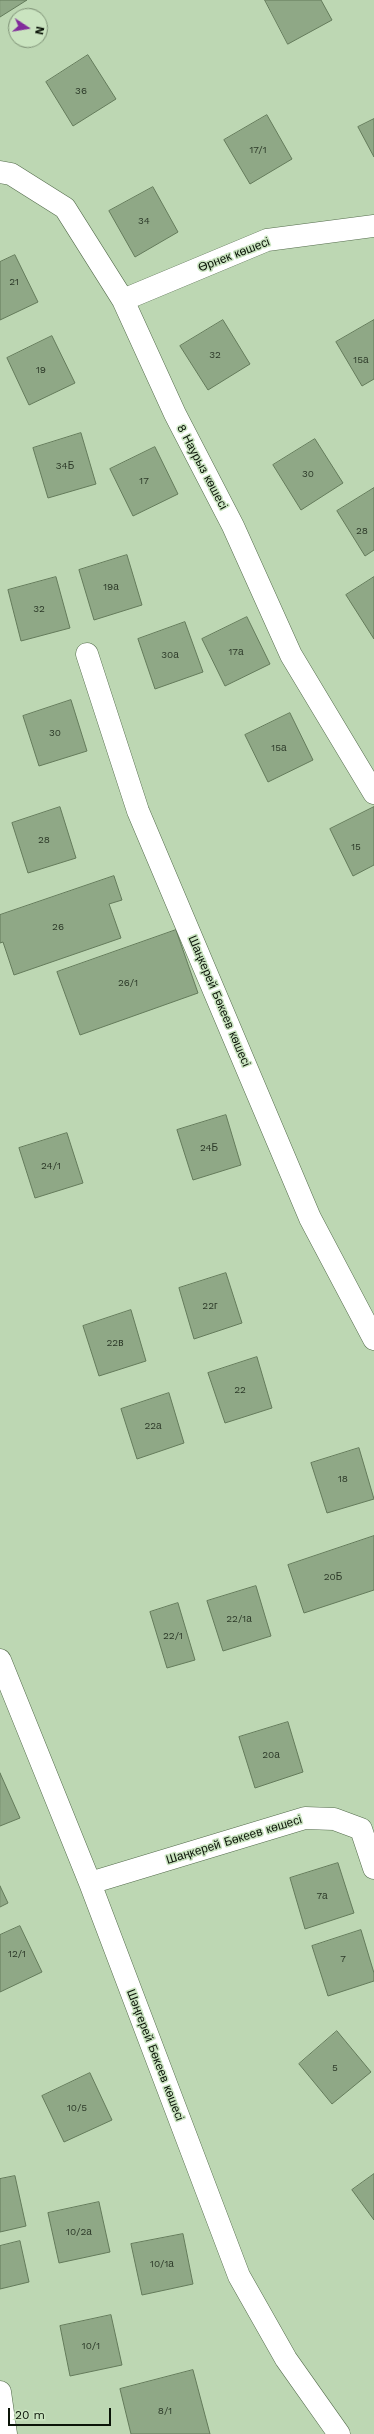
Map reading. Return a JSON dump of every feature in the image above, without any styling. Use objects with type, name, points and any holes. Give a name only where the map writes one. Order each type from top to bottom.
[{"type":"street","name":"8 Наурыз көшесі","points":[[0,172],[11,174],[65,208],[123,300],[175,414],[233,526],[291,655],[374,793]]},
{"type":"street","name":"Өрнек көшесі","points":[[123,300],[267,240],[374,226]]},
{"type":"street","name":"Шаңкерей Бөкеев көшесі","points":[[87,654],[138,811],[310,1218],[374,1339]]},
{"type":"street","name":"Шәңгерей Бөкеев көшесі","points":[[0,1660],[90,1883],[239,2276],[286,2359],[339,2434]]},
{"type":"street","name":"Шаңкерей Бөкеев көшесі","points":[[90,1883],[305,1818],[334,1819],[361,1829],[374,1868]]},
{"type":"street","points":[[0,2392],[6,2434]]},
{"type":"building","points":[[0,0],[27,0],[14,8],[8,8],[8,12],[0,17]]},
{"type":"building","points":[[265,0],[321,0],[332,20],[288,44]]},
{"type":"building","points":[[88,55],[116,99],[73,126],[46,82]]},
{"type":"building","points":[[267,115],[292,159],[250,184],[224,140]]},
{"type":"building","points":[[374,119],[374,157],[358,127]]},
{"type":"building","points":[[153,187],[178,232],[135,257],[109,211]]},
{"type":"building","points":[[15,255],[38,302],[0,320],[0,262]]},
{"type":"building","points":[[223,320],[250,364],[208,390],[180,346]]},
{"type":"building","points":[[374,320],[374,379],[362,386],[336,342]]},
{"type":"building","points":[[52,336],[75,383],[29,405],[7,358]]},
{"type":"building","points":[[81,433],[96,484],[48,498],[33,448]]},
{"type":"building","points":[[315,439],[343,483],[301,510],[273,465]]},
{"type":"building","points":[[155,447],[178,494],[133,516],[110,469]]},
{"type":"building","points":[[374,488],[374,550],[365,556],[337,511]]},
{"type":"building","points":[[127,555],[142,605],[94,620],[79,570]]},
{"type":"building","points":[[56,577],[70,628],[21,641],[8,590]]},
{"type":"building","points":[[374,577],[374,639],[346,595]]},
{"type":"building","points":[[247,617],[270,664],[225,686],[202,639]]},
{"type":"building","points":[[185,622],[203,672],[155,689],[138,639]]},
{"type":"building","points":[[71,700],[87,751],[39,766],[23,716]]},
{"type":"building","points":[[290,713],[313,760],[268,782],[245,735]]},
{"type":"building","points":[[60,807],[76,858],[28,873],[12,823]]},
{"type":"building","points":[[374,807],[374,865],[353,876],[330,829]]},
{"type":"building","points":[[114,876],[122,900],[109,904],[121,938],[14,975],[3,942],[0,943],[0,915]]},
{"type":"building","points":[[176,930],[198,993],[80,1035],[57,972]]},
{"type":"building","points":[[226,1115],[241,1165],[193,1180],[177,1130]]},
{"type":"building","points":[[67,1133],[83,1183],[35,1198],[19,1148]]},
{"type":"building","points":[[226,1273],[242,1323],[194,1339],[179,1288]]},
{"type":"building","points":[[131,1310],[146,1361],[99,1376],[83,1326]]},
{"type":"building","points":[[257,1357],[272,1408],[225,1423],[208,1373]]},
{"type":"building","points":[[169,1393],[184,1443],[137,1459],[121,1409]]},
{"type":"building","points":[[359,1448],[374,1499],[327,1513],[311,1463]]},
{"type":"building","points":[[374,1536],[374,1590],[304,1613],[288,1565]]},
{"type":"building","points":[[256,1586],[271,1636],[223,1651],[207,1601]]},
{"type":"building","points":[[178,1603],[195,1660],[167,1668],[150,1612]]},
{"type":"building","points":[[288,1722],[303,1772],[255,1788],[239,1737]]},
{"type":"building","points":[[0,1773],[20,1818],[0,1826]]},
{"type":"building","points":[[338,1863],[354,1913],[305,1929],[290,1878]]},
{"type":"building","points":[[0,1886],[8,1903],[0,1907]]},
{"type":"building","points":[[20,1926],[42,1972],[0,1992],[0,1935]]},
{"type":"building","points":[[361,1930],[374,1973],[374,1981],[328,1996],[312,1946]]},
{"type":"building","points":[[337,2031],[371,2072],[332,2104],[299,2064]]},
{"type":"building","points":[[90,2073],[112,2120],[64,2142],[42,2096]]},
{"type":"building","points":[[374,2174],[374,2220],[352,2190]]},
{"type":"building","points":[[15,2176],[26,2226],[0,2232],[0,2179]]},
{"type":"building","points":[[99,2202],[110,2252],[59,2263],[48,2213]]},
{"type":"building","points":[[183,2234],[193,2284],[142,2295],[131,2244]]},
{"type":"building","points":[[20,2241],[29,2282],[0,2289],[0,2246]]},
{"type":"building","points":[[111,2315],[122,2365],[70,2376],[60,2326]]},
{"type":"building","points":[[193,2370],[210,2434],[131,2434],[120,2389]]}]
